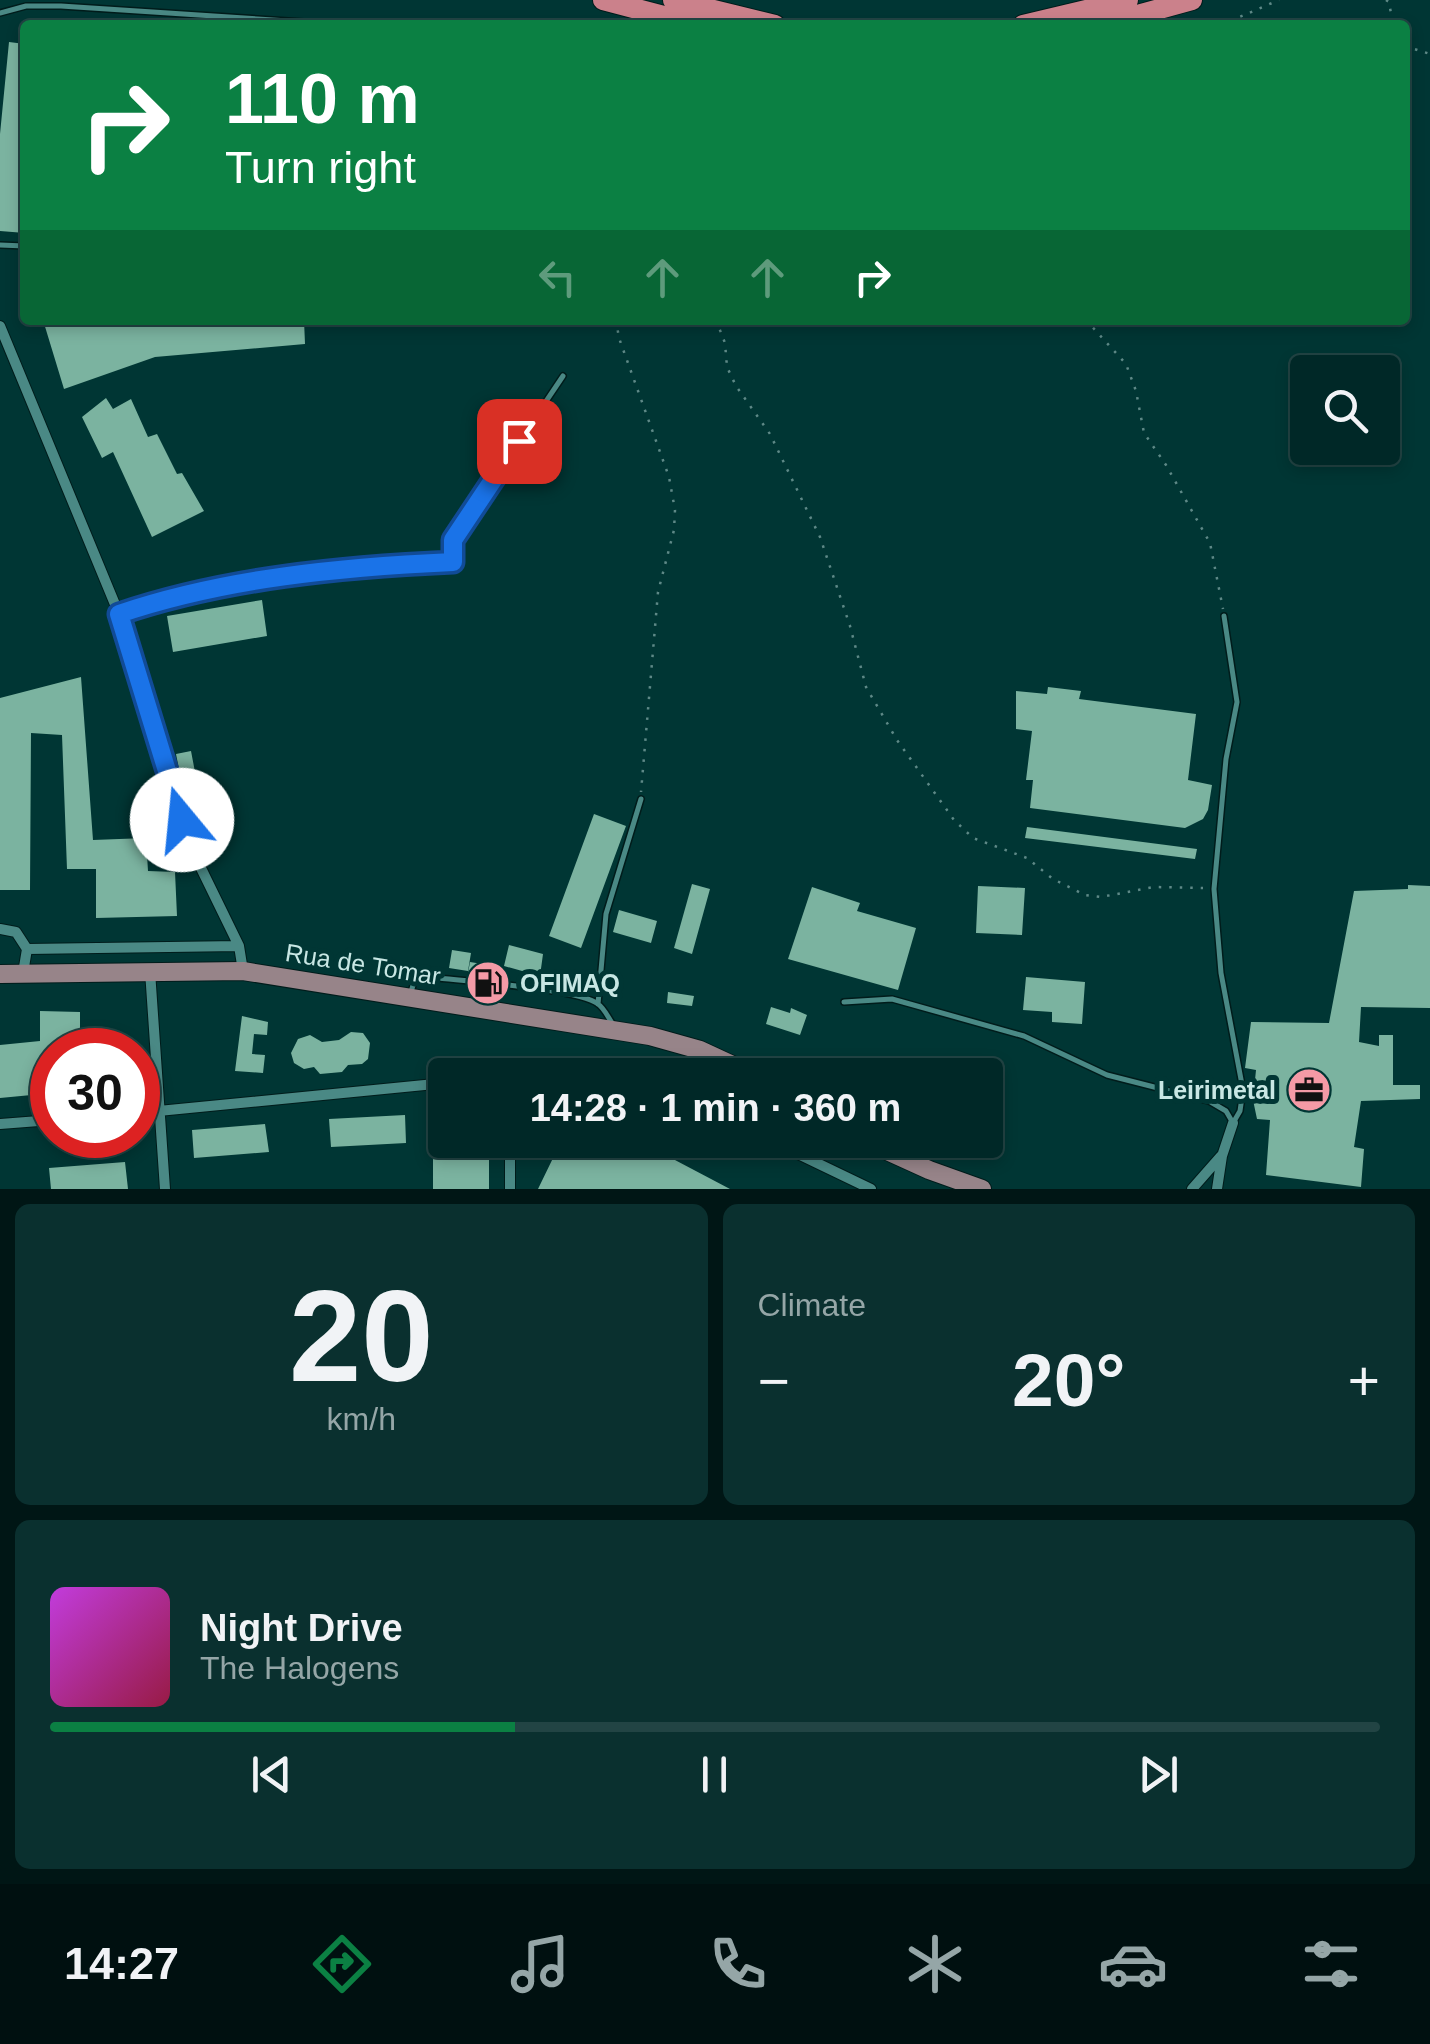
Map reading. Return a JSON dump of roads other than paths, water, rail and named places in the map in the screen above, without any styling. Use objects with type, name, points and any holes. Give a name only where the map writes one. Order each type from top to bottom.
[{"type":"highway","points":[[603,0],[679,20]]},
{"type":"highway","points":[[673,0],[754,20]]},
{"type":"highway","points":[[1045,20],[1128,0]]},
{"type":"highway","points":[[1119,20],[1192,0]]},
{"type":"main road","name":"Rua de Tomar","points":[[9,972],[243,971],[616,1030],[700,1050],[717,1058]]},
{"type":"main road","points":[[906,1158],[982,1189]]},
{"type":"street","points":[[0,326],[119,614],[182,820],[240,946],[243,971]]},
{"type":"street","points":[[0,930],[16,932],[27,948]]},
{"type":"street","points":[[27,948],[240,946]]},
{"type":"street","points":[[9,972],[27,948]]},
{"type":"street","points":[[150,971],[154,1028]]},
{"type":"street","points":[[160,1112],[428,1086]]},
{"type":"street","points":[[0,1124],[30,1122]]},
{"type":"street","points":[[1217,1189],[1233,1123]]},
{"type":"street","points":[[160,1125],[165,1189]]},
{"type":"street","points":[[1192,1189],[1222,1156]]},
{"type":"street","points":[[510,1158],[510,1189]]},
{"type":"street","points":[[807,1158],[871,1189]]},
{"type":"lane","points":[[0,13],[26,6],[61,6],[273,20]]},
{"type":"lane","points":[[119,614],[156,601],[243,583],[391,565],[453,562],[453,540],[563,376]]},
{"type":"lane","points":[[844,1002],[892,999],[1024,1036],[1107,1075],[1209,1101],[1226,1111],[1233,1123],[1244,1090],[1221,973],[1214,889],[1226,759],[1236,702],[1224,616]]},
{"type":"lane","points":[[598,1004],[606,914],[640,799]]},
{"type":"lane","points":[[410,997],[414,982],[422,976],[576,995],[598,1004],[616,1030]]},
{"type":"place","name":"OFIMAQ","points":[[488,983]]},
{"type":"place","name":"Leirimetal","points":[[1309,1090]]}]
